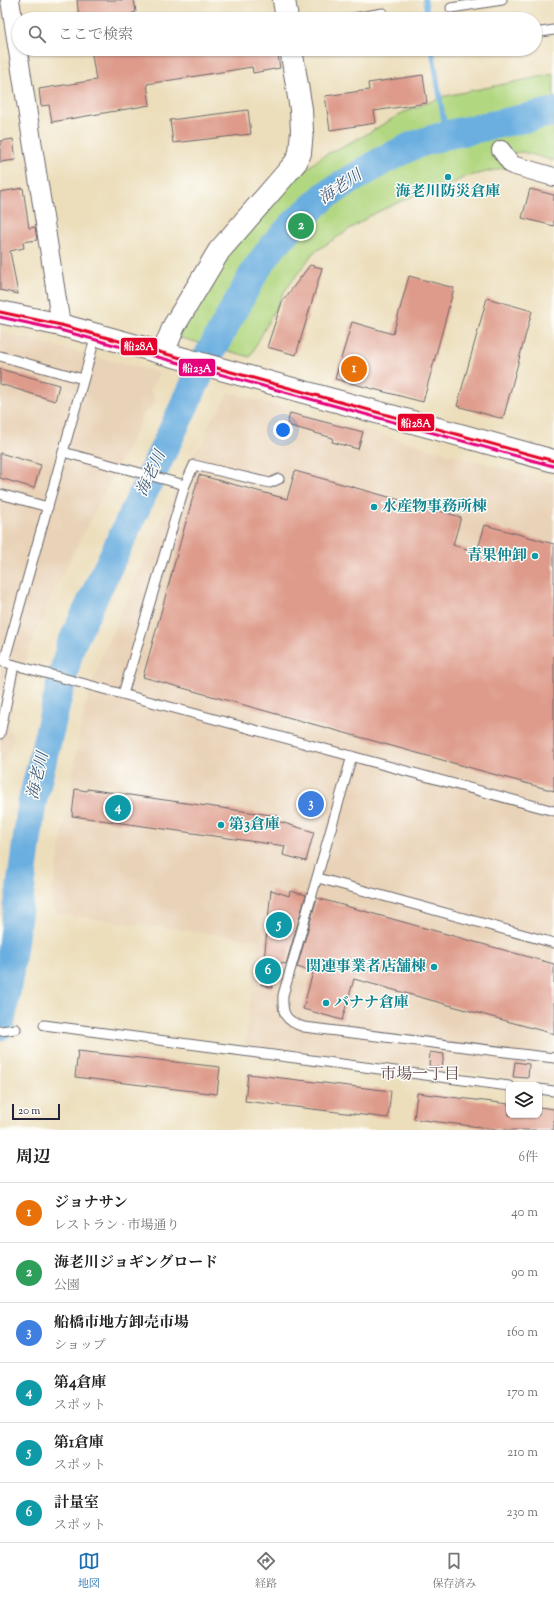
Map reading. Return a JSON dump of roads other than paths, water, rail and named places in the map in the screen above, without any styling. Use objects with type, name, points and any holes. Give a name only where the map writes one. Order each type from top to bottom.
[{"type":"street","points":[[10,0],[12,13]]},
{"type":"street","points":[[284,0],[286,12]]},
{"type":"street","points":[[19,56],[61,325]]},
{"type":"street","points":[[163,353],[174,326],[218,250],[296,162],[300,153],[302,131],[292,56]]},
{"type":"street","points":[[501,150],[512,165],[554,177]]},
{"type":"street","points":[[0,312],[61,325],[554,461]]},
{"type":"lane","points":[[451,8],[502,0]]},
{"type":"lane","points":[[542,33],[554,30]]},
{"type":"lane","points":[[96,335],[48,507],[2,661],[554,811]]},
{"type":"lane","points":[[0,356],[83,379]]},
{"type":"lane","points":[[63,452],[185,485]]},
{"type":"lane","points":[[123,694],[185,485],[194,465],[270,483],[279,479]]},
{"type":"lane","points":[[0,494],[48,507]]},
{"type":"lane","points":[[0,734],[14,665]]},
{"type":"lane","points":[[352,756],[283,995],[282,1008],[287,1019],[294,1024],[304,1027],[554,1058]]},
{"type":"lane","points":[[318,878],[554,943]]},
{"type":"lane","points":[[44,1025],[506,1086]]},
{"type":"lane","points":[[0,1031],[16,1029]]},
{"type":"lane","points":[[542,1089],[554,1091]]},
{"type":"waterway","points":[[425,0],[427,12]]},
{"type":"waterway","points":[[433,56],[446,135]]},
{"type":"waterway","name":"海老川","points":[[0,1026],[8,982],[32,803],[70,647],[207,358],[255,271],[273,246],[295,223],[326,195],[382,161],[414,145],[446,135],[554,112]]},
{"type":"place","name":"海老川防災倉庫","points":[[448,177]]},
{"type":"place","name":"海老川ジョギングロード","points":[[301,226]]},
{"type":"place","name":"ジョナサン","points":[[354,369]]},
{"type":"place","name":"水産物事務所棟","points":[[374,507]]},
{"type":"place","name":"青果仲卸","points":[[535,556]]},
{"type":"place","name":"船橋市地方卸売市場","points":[[311,804]]},
{"type":"place","name":"第4倉庫","points":[[118,808]]},
{"type":"place","name":"第3倉庫","points":[[221,825]]},
{"type":"place","name":"第1倉庫","points":[[279,925]]},
{"type":"place","name":"関連事業者店舗棟","points":[[434,967]]},
{"type":"place","name":"計量室","points":[[268,971]]},
{"type":"place","name":"バナナ倉庫","points":[[326,1003]]},
{"type":"district","name":"市場一丁目","points":[[420,1075]]}]
